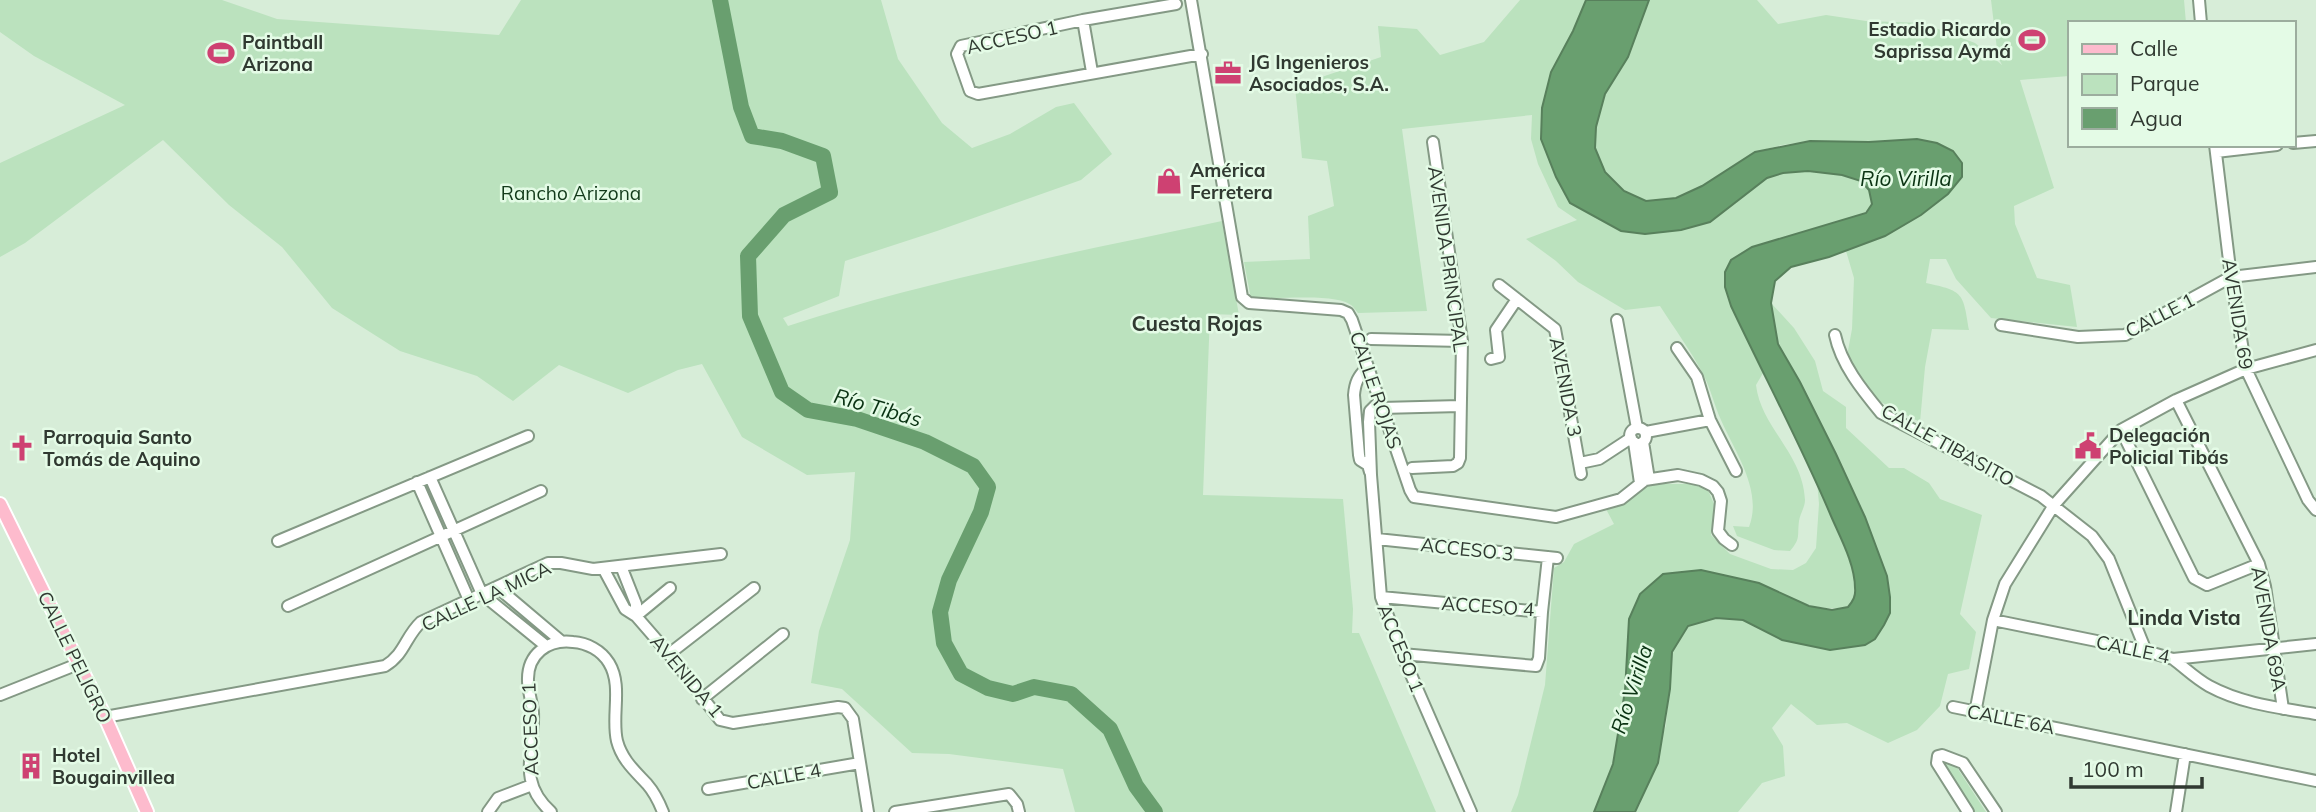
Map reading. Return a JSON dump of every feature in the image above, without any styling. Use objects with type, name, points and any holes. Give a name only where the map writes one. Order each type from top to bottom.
[{"type":"main road","name":"CALLE PELIGRO","points":[[0,504],[105,718],[147,812]]},
{"type":"street","name":"CALLE ROJAS","points":[[1191,0],[1242,297],[1249,303],[1341,310],[1348,313],[1377,407],[1410,490],[1418,499],[1556,517],[1621,499],[1645,481],[1678,475],[1702,480],[1713,486],[1721,501],[1718,531],[1732,545]]},
{"type":"street","points":[[2199,0],[2201,21]]},
{"type":"street","name":"ACCESO 1","points":[[1175,4],[1083,20],[961,47],[957,54],[970,90],[975,93],[1202,54]]},
{"type":"street","points":[[1083,20],[1092,72]]},
{"type":"street","points":[[2295,144],[2316,141]]},
{"type":"street","name":"AVENIDA PRINCIPAL","points":[[1412,468],[1453,466],[1459,461],[1462,341],[1433,142]]},
{"type":"street","points":[[2216,149],[2246,147]]},
{"type":"street","name":"AVENIDA 69","points":[[2216,149],[2231,277],[2246,369],[2308,500],[2316,510]]},
{"type":"street","name":"CALLE 1","points":[[2001,325],[2070,336],[2125,335],[2231,277],[2316,267]]},
{"type":"street","name":"AVENIDA 3","points":[[1499,285],[1555,329],[1581,469],[1638,436]]},
{"type":"street","points":[[1490,359],[1499,357],[1496,330],[1517,299]]},
{"type":"street","points":[[1617,320],[1645,481]]},
{"type":"street","name":"CALLE TIBASITO","points":[[1835,335],[1839,352],[1865,394],[1881,412],[2020,484],[2054,505],[2092,536],[2109,559],[2146,651]]},
{"type":"street","points":[[1371,339],[1462,341]]},
{"type":"street","points":[[1677,348],[1697,377],[1710,420],[1736,471]]},
{"type":"street","points":[[1975,713],[1993,620],[2005,584],[2054,505],[2121,430],[2176,400],[2246,369],[2316,350]]},
{"type":"street","points":[[1367,368],[1354,386],[1355,413],[1360,460],[1368,465],[1371,475]]},
{"type":"street","name":"AVENIDA 69A","points":[[2176,400],[2259,564],[2265,586],[2283,709]]},
{"type":"street","points":[[1355,413],[1377,407],[1460,405]]},
{"type":"street","points":[[1371,475],[1377,407]]},
{"type":"street","points":[[1638,436],[1710,420]]},
{"type":"street","points":[[2121,430],[2194,578],[2207,585],[2259,564]]},
{"type":"street","points":[[278,541],[528,436]]},
{"type":"street","name":"ACCESO 1","points":[[1371,475],[1381,597],[1402,654],[1471,812]]},
{"type":"street","points":[[430,477],[482,594],[546,646],[561,641],[580,642],[592,646],[608,661],[615,679],[614,725],[621,753],[654,793],[663,812]]},
{"type":"street","points":[[417,482],[469,600]]},
{"type":"street","points":[[288,606],[541,491]]},
{"type":"street","name":"ACCESO 3","points":[[1377,539],[1553,558]]},
{"type":"street","name":"CALLE LA MICA","points":[[105,718],[385,666],[397,659],[421,622],[548,563],[603,568],[721,554]]},
{"type":"street","name":"ACCESO 4","points":[[1381,597],[1542,612],[1553,558]]},
{"type":"street","name":"AVENIDA 1","points":[[621,566],[636,604],[636,616]]},
{"type":"street","name":"AVENIDA 1","points":[[603,568],[625,609],[636,616],[669,654],[720,720],[733,723],[845,708],[853,719],[868,812]]},
{"type":"street","points":[[497,587],[561,641]]},
{"type":"street","points":[[669,654],[754,587]]},
{"type":"street","points":[[636,616],[670,588]]},
{"type":"street","points":[[1402,654],[1536,666],[1542,612]]},
{"type":"street","name":"CALLE 4","points":[[1993,620],[2174,659],[2316,643]]},
{"type":"street","points":[[702,699],[783,635]]},
{"type":"street","name":"ACCESO 1","points":[[546,646],[534,656],[528,677],[533,712],[528,768],[537,797],[551,812]]},
{"type":"street","points":[[2174,659],[2208,686],[2256,704],[2316,714]]},
{"type":"street","points":[[0,695],[78,664]]},
{"type":"street","name":"CALLE 6A","points":[[1953,707],[2316,781]]},
{"type":"street","points":[[2176,812],[2185,754]]},
{"type":"street","points":[[1968,812],[1937,763],[1938,756],[1963,762],[1996,812]]},
{"type":"street","name":"CALLE 4","points":[[708,789],[860,763]]},
{"type":"street","points":[[488,812],[498,798],[532,785]]},
{"type":"street","points":[[895,812],[1009,794],[1017,804],[1019,812]]},
{"type":"green space","name":"Rancho Arizona","points":[[0,0],[222,0],[277,19],[499,35],[521,0],[881,0],[898,59],[942,123],[972,148],[1010,134],[1056,107],[1074,103],[1112,154],[1081,180],[845,261],[839,296],[783,318],[788,326],[949,281],[1222,221],[1239,315],[1210,314],[1203,495],[1343,499],[1353,609],[1352,633],[1359,633],[1436,812],[1075,812],[1063,769],[949,754],[912,753],[842,689],[811,683],[819,631],[850,540],[855,472],[807,475],[742,437],[702,364],[678,370],[628,393],[559,365],[513,401],[477,376],[400,351],[332,308],[282,247],[229,205],[163,140],[25,243],[0,257],[0,163],[125,105],[34,56],[0,32]]},
{"type":"green space","points":[[1520,0],[1586,0],[1573,31],[1541,139],[1556,177],[1571,203],[1621,231],[1747,194],[1767,178],[1783,173],[1808,171],[1842,175],[1861,181],[1869,190],[1872,204],[1866,213],[1752,247],[1731,306],[1763,373],[1756,385],[1765,415],[1790,454],[1803,483],[1805,503],[1797,540],[1790,551],[1774,550],[1737,536],[1733,526],[1749,527],[1752,513],[1746,472],[1703,374],[1660,306],[1625,310],[1578,282],[1556,261],[1526,239],[1577,220],[1558,207],[1538,164],[1531,139],[1532,115],[1402,129],[1427,311],[1358,313],[1351,305],[1332,299],[1251,299],[1244,262],[1310,259],[1308,216],[1334,206],[1327,161],[1302,158],[1295,86],[1381,57],[1378,26],[1417,29],[1440,55],[1484,42]]},
{"type":"green space","points":[[1649,0],[1757,0],[1778,24],[1826,15],[1866,21],[1922,23],[1975,43],[2002,65],[1998,57],[1991,0],[2184,0],[2186,21],[2068,21],[2068,76],[2020,80],[2054,188],[2014,206],[2015,224],[2037,278],[2070,285],[2077,327],[1991,318],[1956,279],[1946,259],[1930,259],[1926,283],[1948,289],[1960,296],[1969,330],[1932,329],[1920,422],[1875,399],[1847,356],[1852,329],[1854,278],[1846,251],[1885,235],[1917,139],[1869,142],[1810,141],[1782,145],[1755,152],[1702,186],[1676,198],[1646,201],[1624,191],[1605,172],[1595,148],[1596,127],[1605,94],[1628,57]]},
{"type":"green space","points":[[1771,303],[1794,328],[1815,361],[1823,391],[1846,407],[1846,428],[1889,468],[1904,468],[1929,483],[1940,499],[1982,515],[1960,614],[1976,632],[1969,669],[1948,674],[1940,706],[1917,730],[1888,743],[1847,723],[1817,725],[1791,704],[1772,728],[1783,746],[1785,776],[1762,783],[1738,812],[1635,812],[1666,725],[1672,652],[1688,626],[1716,618],[1743,620],[1782,640],[1830,650],[1887,576],[1865,517],[1836,454],[1778,344]]},
{"type":"green space","points":[[1817,481],[1854,576],[1855,593],[1848,607],[1813,606],[1759,583],[1629,619],[1625,691],[1613,764],[1594,812],[1511,812],[1518,795],[1545,685],[1554,568],[1564,562],[1574,544],[1614,524],[1606,509],[1621,505],[1651,484],[1693,484],[1708,490],[1714,504],[1711,535],[1730,554],[1771,569],[1793,570],[1806,563],[1816,548],[1819,504]]},
{"type":"green space","points":[[1942,761],[1954,763],[1986,812],[1975,812]]},
{"type":"water","name":"Río Virilla","points":[[1586,0],[1649,0],[1628,57],[1605,94],[1596,127],[1595,148],[1605,172],[1624,191],[1646,201],[1676,198],[1702,186],[1755,152],[1810,141],[1869,142],[1917,139],[1937,143],[1953,151],[1962,163],[1962,177],[1948,194],[1921,215],[1885,236],[1829,257],[1791,267],[1775,281],[1771,303],[1778,344],[1836,454],[1865,517],[1887,576],[1890,613],[1884,625],[1875,639],[1865,645],[1830,650],[1782,640],[1743,620],[1716,618],[1688,626],[1672,652],[1670,689],[1658,763],[1635,812],[1594,812],[1613,764],[1625,691],[1629,619],[1640,594],[1663,574],[1701,570],[1759,583],[1809,606],[1832,610],[1848,607],[1854,598],[1853,570],[1846,551],[1731,306],[1725,287],[1725,272],[1731,260],[1752,247],[1866,213],[1872,204],[1869,190],[1861,181],[1842,175],[1808,171],[1783,173],[1767,178],[1710,222],[1681,230],[1645,234],[1621,231],[1570,203],[1541,139],[1542,108],[1551,72]]},
{"type":"waterway","name":"Río Tibás","points":[[720,0],[741,107],[752,136],[782,141],[823,156],[830,192],[784,215],[748,256],[750,316],[782,392],[808,410],[857,419],[925,442],[973,466],[988,487],[981,512],[949,580],[940,612],[944,643],[961,674],[988,688],[1013,694],[1034,687],[1071,694],[1110,729],[1136,786],[1155,812]]},
{"type":"place","name":"Estadio Ricardo Saprissa Aymá","points":[[2032,40]]},
{"type":"place","name":"Paintball Arizona","points":[[221,53]]},
{"type":"place","name":"JG Ingenieros Asociados, S.A.","points":[[1228,73]]},
{"type":"place","name":"América Ferretera","points":[[1169,181]]},
{"type":"place","name":"Delegación Policial Tibás","points":[[2088,446]]},
{"type":"place","name":"Parroquia Santo Tomás de Aquino","points":[[22,448]]},
{"type":"place","name":"Hotel Bougainvillea","points":[[31,766]]},
{"type":"district","name":"Cuesta Rojas","points":[[1197,323]]},
{"type":"district","name":"Linda Vista","points":[[2184,617]]}]
